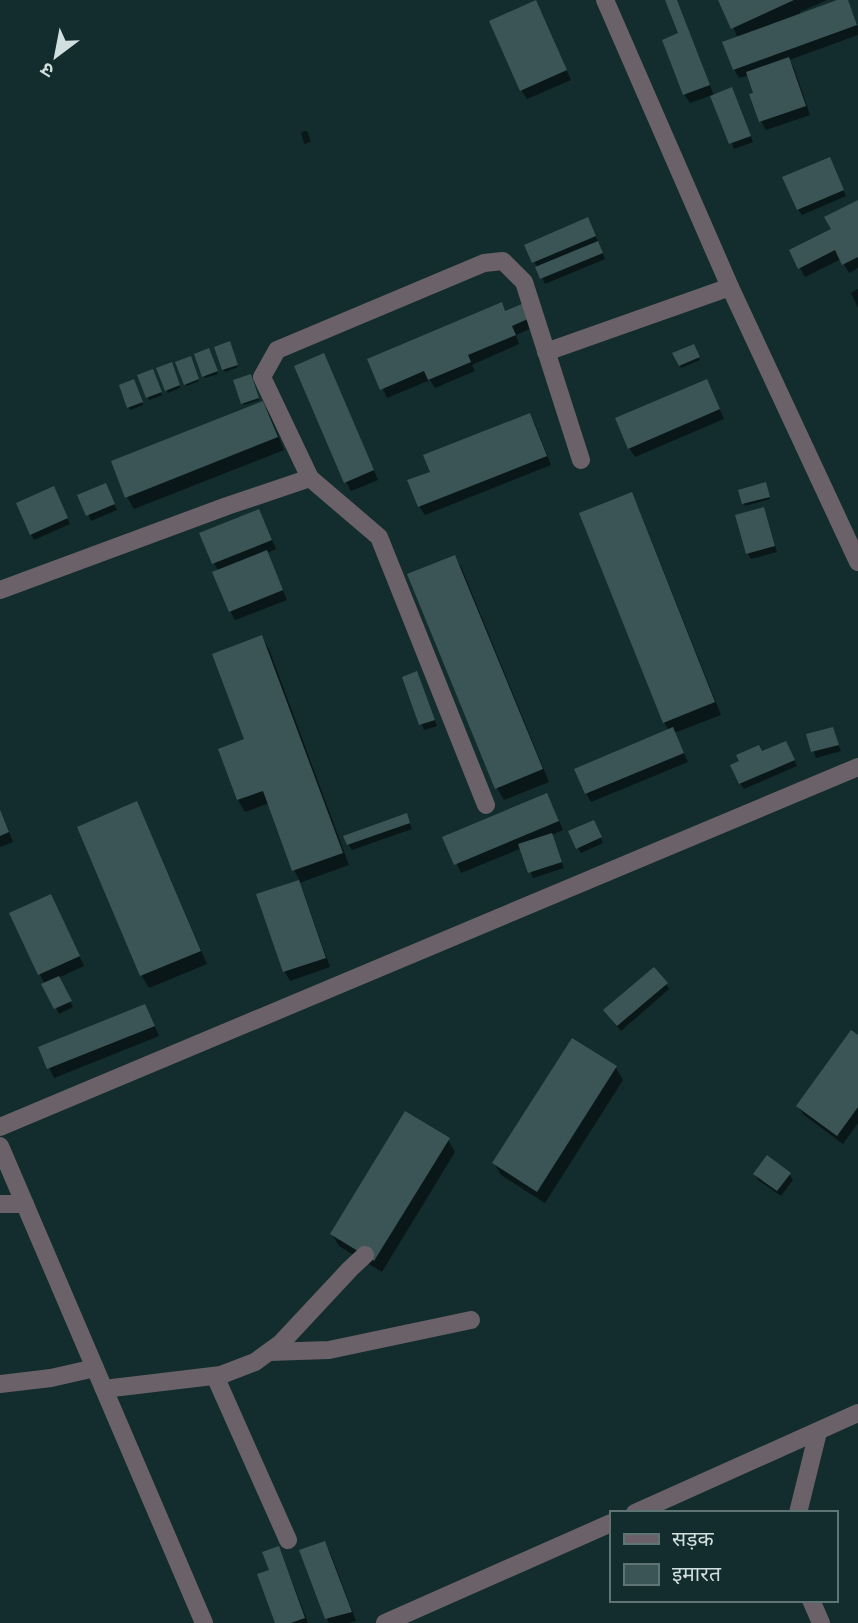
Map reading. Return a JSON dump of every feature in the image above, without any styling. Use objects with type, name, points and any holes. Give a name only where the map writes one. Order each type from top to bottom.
[{"type":"street","points":[[605,0],[730,287],[858,562]]},
{"type":"street","points":[[486,805],[379,537],[310,478],[262,377],[277,350],[484,263],[503,261],[524,282],[581,460]]},
{"type":"street","points":[[546,352],[730,287]]},
{"type":"street","points":[[0,590],[310,478]]},
{"type":"street","points":[[0,1127],[858,768]]},
{"type":"street","points":[[0,1146],[204,1623]]},
{"type":"street","points":[[0,1204],[25,1204]]},
{"type":"street","points":[[104,1389],[215,1376],[255,1362],[281,1343],[365,1255]]},
{"type":"street","points":[[269,1352],[329,1350],[471,1320]]},
{"type":"street","points":[[0,1384],[51,1378],[95,1368]]},
{"type":"street","points":[[215,1376],[288,1540]]},
{"type":"street","points":[[640,1511],[858,1413]]},
{"type":"street","points":[[798,1511],[818,1432]]},
{"type":"street","points":[[385,1623],[610,1523]]},
{"type":"street","points":[[812,1602],[821,1623]]},
{"type":"building","points":[[536,0],[567,70],[520,91],[489,21]]},
{"type":"building","points":[[665,0],[677,0],[710,85],[683,95],[662,40],[678,33]]},
{"type":"building","points":[[718,0],[794,0],[731,29]]},
{"type":"building","points":[[837,0],[848,0],[857,25],[733,70],[722,42]]},
{"type":"building","points":[[789,57],[806,106],[759,122],[749,94],[753,93],[746,72]]},
{"type":"building","points":[[732,87],[751,136],[729,144],[710,96]]},
{"type":"building","points":[[830,157],[844,190],[797,210],[782,177]]},
{"type":"building","points":[[858,200],[858,257],[842,265],[835,250],[798,269],[789,250],[831,229],[824,217]]},
{"type":"building","points":[[588,217],[596,236],[532,263],[524,245]]},
{"type":"building","points":[[598,241],[603,253],[540,279],[535,267]]},
{"type":"building","points":[[502,302],[505,311],[524,303],[530,318],[512,326],[516,335],[468,355],[471,362],[428,380],[424,371],[380,390],[367,359]]},
{"type":"building","points":[[230,341],[238,365],[222,370],[214,347]]},
{"type":"building","points":[[694,344],[700,357],[679,366],[672,353]]},
{"type":"building","points":[[209,348],[218,371],[202,377],[194,354]]},
{"type":"building","points":[[324,353],[374,470],[344,483],[294,366]]},
{"type":"building","points":[[191,356],[199,379],[184,385],[175,362]]},
{"type":"building","points":[[172,362],[180,385],[165,391],[156,368]]},
{"type":"building","points":[[153,369],[162,392],[146,398],[137,375]]},
{"type":"building","points":[[251,374],[259,398],[241,404],[233,380]]},
{"type":"building","points":[[134,379],[143,402],[127,408],[119,385]]},
{"type":"building","points":[[707,379],[720,409],[628,449],[615,418]]},
{"type":"building","points":[[263,401],[278,437],[125,498],[111,461]]},
{"type":"building","points":[[530,413],[547,456],[418,507],[407,480],[430,472],[423,455]]},
{"type":"building","points":[[766,482],[770,497],[742,504],[738,490]]},
{"type":"building","points":[[106,483],[115,504],[86,516],[77,495]]},
{"type":"building","points":[[54,486],[68,518],[30,535],[16,503]]},
{"type":"building","points":[[632,492],[715,702],[663,723],[579,513]]},
{"type":"building","points":[[764,507],[775,546],[746,554],[735,515]]},
{"type":"building","points":[[259,509],[272,540],[212,564],[199,533]]},
{"type":"building","points":[[267,550],[283,590],[229,612],[212,572]]},
{"type":"building","points":[[455,555],[543,769],[495,789],[407,574]]},
{"type":"building","points":[[262,635],[343,853],[292,871],[263,791],[237,800],[218,749],[244,739],[212,654]]},
{"type":"building","points":[[417,671],[435,720],[419,725],[402,677]]},
{"type":"building","points":[[673,727],[684,753],[585,794],[574,769]]},
{"type":"building","points":[[833,727],[839,745],[811,752],[806,734]]},
{"type":"building","points":[[786,741],[795,760],[739,784],[730,765],[739,761],[736,755],[759,745],[762,751]]},
{"type":"building","points":[[547,793],[559,821],[454,865],[442,837]]},
{"type":"building","points":[[137,801],[201,951],[140,976],[77,827]]},
{"type":"building","points":[[0,809],[9,832],[0,836]]},
{"type":"building","points":[[407,813],[410,823],[347,845],[343,836]]},
{"type":"building","points":[[594,820],[602,837],[576,849],[568,831]]},
{"type":"building","points":[[552,833],[562,862],[528,873],[518,844]]},
{"type":"building","points":[[299,880],[326,958],[283,972],[256,894]]},
{"type":"building","points":[[51,894],[80,956],[38,975],[9,913]]},
{"type":"building","points":[[654,967],[668,983],[617,1026],[603,1010]]},
{"type":"building","points":[[59,976],[72,1001],[54,1009],[41,984]]},
{"type":"building","points":[[145,1004],[155,1026],[47,1069],[38,1047]]},
{"type":"building","points":[[851,1030],[858,1035],[858,1107],[837,1136],[796,1106]]},
{"type":"building","points":[[572,1038],[617,1066],[537,1192],[492,1163]]},
{"type":"building","points":[[405,1111],[450,1138],[374,1261],[330,1234]]},
{"type":"building","points":[[767,1155],[791,1173],[777,1191],[753,1174]]},
{"type":"building","points":[[325,1541],[352,1612],[325,1619],[299,1550]]},
{"type":"building","points":[[279,1546],[305,1618],[291,1623],[275,1623],[257,1574],[269,1570],[262,1552]]}]
